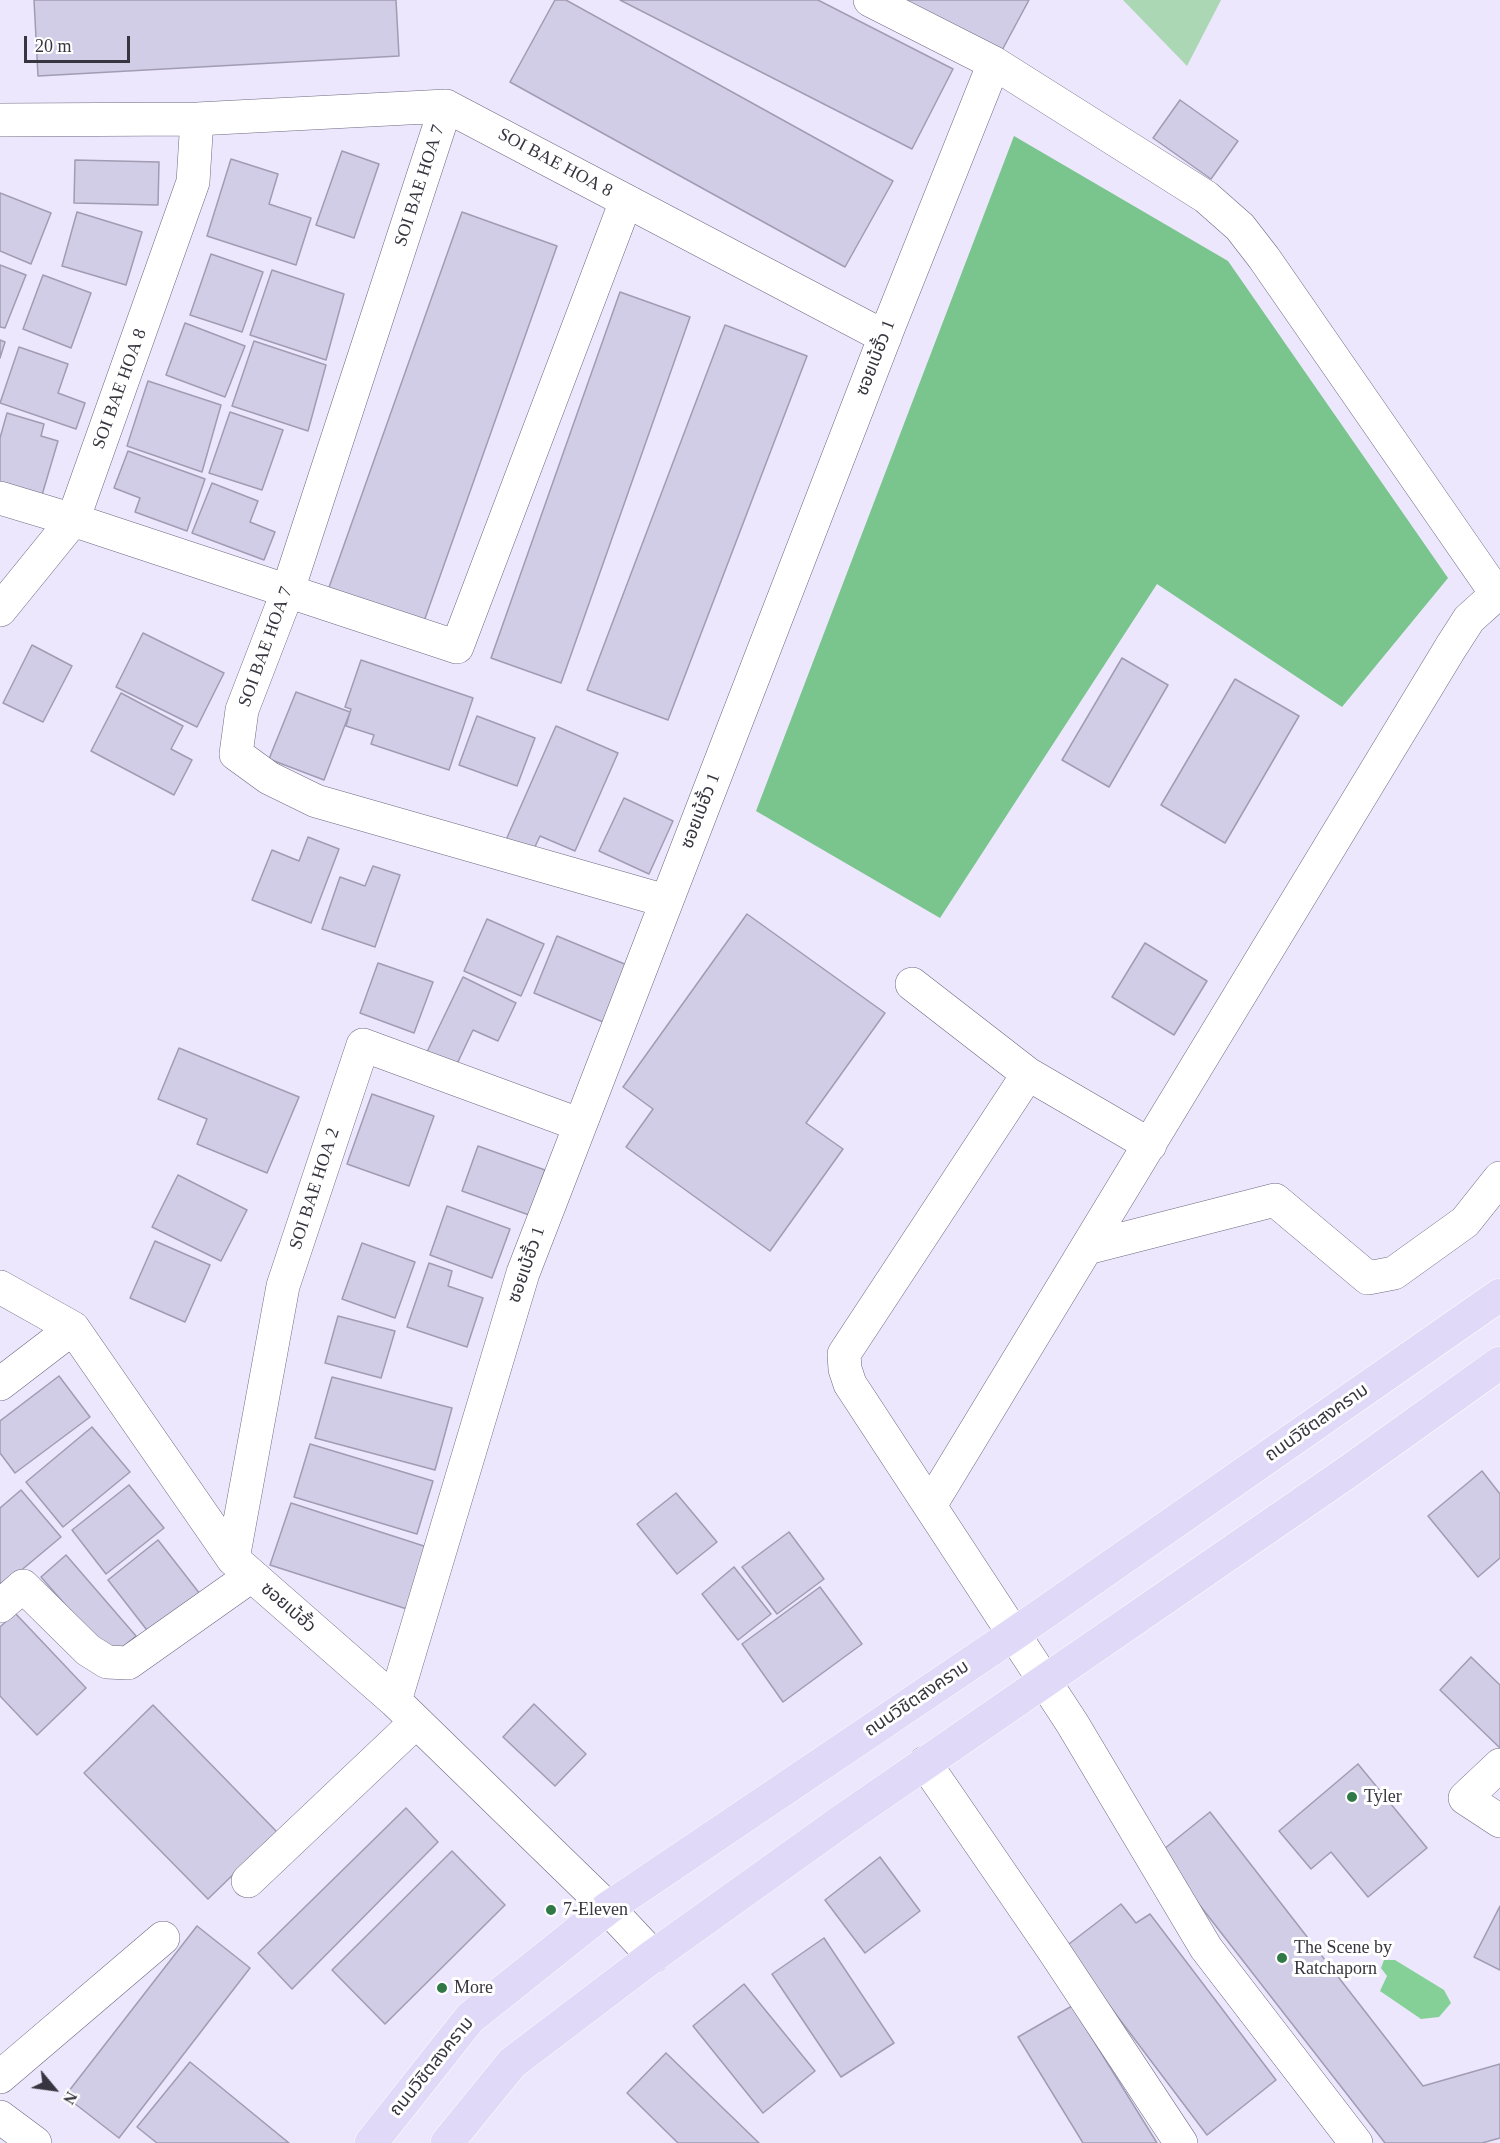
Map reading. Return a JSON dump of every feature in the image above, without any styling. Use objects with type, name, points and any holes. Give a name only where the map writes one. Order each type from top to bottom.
[{"type":"main road","name":"ถนนวิชิตสงคราม","points":[[371,2143],[470,2018],[608,1908],[1014,1634],[1500,1295]]},
{"type":"main road","points":[[447,2143],[512,2063],[653,1956],[925,1763],[1046,1682],[1500,1363]]},
{"type":"street","points":[[870,0],[994,63],[1206,197],[1239,227],[1264,258],[1498,592],[1469,619],[1451,646],[931,1504]]},
{"type":"street","name":"ซอยเบ้ฮั้ว 1","points":[[405,1712],[523,1273],[578,1124],[994,63]]},
{"type":"street","points":[[0,120],[197,119],[446,106]]},
{"type":"street","name":"SOI BAE HOA 8","points":[[446,106],[885,337]]},
{"type":"street","name":"SOI BAE HOA 7","points":[[446,106],[287,592],[242,710],[236,754],[269,778],[316,801],[666,901]]},
{"type":"street","name":"SOI BAE HOA 8","points":[[0,610],[73,520],[193,182],[197,119]]},
{"type":"street","points":[[0,498],[457,647],[626,201]]},
{"type":"street","points":[[912,984],[1028,1074],[1150,1145]]},
{"type":"street","name":"SOI BAE HOA 2","points":[[242,1567],[283,1286],[363,1045],[578,1124]]},
{"type":"street","points":[[1028,1074],[844,1354],[845,1370],[850,1384],[1046,1682],[1206,1948],[1356,2143]]},
{"type":"street","points":[[1087,1248],[1275,1200],[1368,1278],[1394,1273],[1465,1222],[1500,1178]]},
{"type":"street","name":"ซอยเบ้ฮั้ว","points":[[0,1287],[74,1328],[242,1567],[405,1712],[608,1908],[653,1956]]},
{"type":"street","points":[[0,1384],[74,1328]]},
{"type":"street","points":[[0,1606],[23,1586],[88,1650],[107,1662],[128,1663],[242,1567]]},
{"type":"street","points":[[248,1881],[405,1712]]},
{"type":"street","points":[[925,1763],[1054,1951],[1181,2143]]},
{"type":"street","points":[[1500,1765],[1465,1798],[1500,1821]]},
{"type":"street","points":[[0,2077],[163,1938]]},
{"type":"street","points":[[0,2117],[35,2143]]},
{"type":"shaded area","points":[[1123,0],[1221,0],[1187,66]]},
{"type":"shaded area","points":[[1014,136],[1228,261],[1448,578],[1342,707],[1157,584],[940,918],[756,811]]},
{"type":"shaded area","points":[[1384,1960],[1395,1960],[1444,1990],[1451,2003],[1439,2017],[1421,2019],[1380,1991],[1387,1976],[1381,1968]]},
{"type":"building","points":[[34,0],[396,0],[399,56],[38,76]]},
{"type":"building","points":[[555,0],[566,0],[893,181],[845,267],[510,82]]},
{"type":"building","points":[[620,0],[818,0],[953,69],[912,149]]},
{"type":"building","points":[[897,0],[1029,0],[1000,54]]},
{"type":"building","points":[[1180,100],[1238,141],[1211,179],[1153,138]]},
{"type":"building","points":[[342,151],[379,164],[354,238],[316,225]]},
{"type":"building","points":[[231,159],[278,174],[269,204],[311,218],[296,265],[207,236]]},
{"type":"building","points":[[75,160],[159,162],[158,205],[74,203]]},
{"type":"building","points":[[0,193],[51,213],[31,264],[0,251]]},
{"type":"building","points":[[77,212],[142,232],[126,285],[62,266]]},
{"type":"building","points":[[462,212],[557,246],[422,627],[327,593]]},
{"type":"building","points":[[211,254],[263,272],[242,332],[190,315]]},
{"type":"building","points":[[0,265],[26,275],[5,328],[0,327]]},
{"type":"building","points":[[272,270],[344,294],[326,360],[250,335]]},
{"type":"building","points":[[43,275],[91,293],[71,348],[23,329]]},
{"type":"building","points":[[620,292],[690,317],[561,683],[491,658]]},
{"type":"building","points":[[185,323],[245,346],[225,397],[166,375]]},
{"type":"building","points":[[725,325],[807,356],[668,720],[587,690]]},
{"type":"building","points":[[0,340],[5,342],[0,358]]},
{"type":"building","points":[[254,341],[326,365],[308,431],[232,406]]},
{"type":"building","points":[[19,347],[68,364],[58,393],[85,403],[76,429],[0,403]]},
{"type":"building","points":[[148,381],[221,405],[202,472],[127,446]]},
{"type":"building","points":[[230,412],[283,430],[262,490],[209,473]]},
{"type":"building","points":[[7,413],[44,424],[41,436],[58,441],[42,495],[0,482],[0,438]]},
{"type":"building","points":[[128,451],[205,479],[187,531],[135,512],[140,498],[114,488]]},
{"type":"building","points":[[212,483],[258,501],[250,522],[275,532],[264,560],[192,533]]},
{"type":"building","points":[[143,633],[224,673],[197,727],[116,687]]},
{"type":"building","points":[[32,645],[72,666],[43,722],[3,703]]},
{"type":"building","points":[[1122,658],[1168,685],[1109,787],[1062,760]]},
{"type":"building","points":[[361,660],[473,698],[449,770],[371,744],[374,735],[346,726],[351,709],[345,707]]},
{"type":"building","points":[[1235,679],[1299,716],[1225,843],[1161,805]]},
{"type":"building","points":[[296,692],[350,712],[324,780],[269,759]]},
{"type":"building","points":[[121,693],[183,726],[171,749],[192,760],[174,795],[91,751]]},
{"type":"building","points":[[477,716],[535,738],[517,786],[459,765]]},
{"type":"building","points":[[556,726],[618,753],[575,851],[540,836],[533,851],[506,840]]},
{"type":"building","points":[[624,798],[673,821],[649,874],[599,851]]},
{"type":"building","points":[[308,837],[339,849],[311,923],[252,900],[272,850],[299,861]]},
{"type":"building","points":[[373,866],[400,875],[375,947],[322,929],[340,877],[365,886]]},
{"type":"building","points":[[747,914],[885,1013],[806,1123],[843,1149],[770,1251],[626,1147],[653,1109],[623,1087]]},
{"type":"building","points":[[487,919],[544,944],[521,996],[464,971]]},
{"type":"building","points":[[557,936],[627,965],[603,1022],[534,993]]},
{"type":"building","points":[[1145,943],[1207,981],[1174,1035],[1112,997]]},
{"type":"building","points":[[378,963],[433,982],[414,1033],[360,1013]]},
{"type":"building","points":[[463,977],[516,1003],[498,1041],[473,1030],[456,1066],[427,1052]]},
{"type":"building","points":[[179,1048],[299,1097],[267,1173],[197,1144],[207,1119],[158,1099]]},
{"type":"building","points":[[372,1094],[434,1116],[409,1186],[347,1164]]},
{"type":"building","points":[[478,1146],[545,1170],[529,1215],[462,1191]]},
{"type":"building","points":[[178,1175],[247,1210],[221,1261],[152,1227]]},
{"type":"building","points":[[447,1206],[510,1229],[492,1278],[430,1255]]},
{"type":"building","points":[[155,1241],[210,1265],[185,1322],[130,1298]]},
{"type":"building","points":[[362,1243],[415,1262],[395,1318],[342,1299]]},
{"type":"building","points":[[429,1263],[452,1271],[448,1286],[483,1298],[467,1347],[407,1327]]},
{"type":"building","points":[[338,1316],[395,1331],[381,1378],[325,1363]]},
{"type":"building","points":[[59,1376],[90,1417],[15,1473],[0,1453],[0,1421]]},
{"type":"building","points":[[332,1377],[452,1408],[435,1470],[315,1438]]},
{"type":"building","points":[[92,1427],[130,1472],[63,1527],[26,1482]]},
{"type":"building","points":[[310,1444],[433,1481],[417,1534],[294,1497]]},
{"type":"building","points":[[1482,1471],[1500,1494],[1500,1558],[1478,1577],[1428,1516]]},
{"type":"building","points":[[129,1485],[164,1528],[106,1574],[72,1530]]},
{"type":"building","points":[[21,1490],[61,1537],[0,1588],[0,1508]]},
{"type":"building","points":[[676,1493],[717,1542],[677,1574],[637,1524]]},
{"type":"building","points":[[291,1503],[430,1548],[410,1610],[270,1565]]},
{"type":"building","points":[[789,1532],[824,1579],[777,1614],[742,1567]]},
{"type":"building","points":[[158,1540],[200,1594],[150,1634],[108,1580]]},
{"type":"building","points":[[66,1555],[136,1636],[111,1657],[41,1577]]},
{"type":"building","points":[[734,1567],[771,1614],[738,1640],[702,1594]]},
{"type":"building","points":[[820,1587],[862,1644],[783,1702],[742,1644]]},
{"type":"building","points":[[15,1613],[86,1688],[37,1735],[0,1696],[0,1627]]},
{"type":"building","points":[[1471,1657],[1500,1685],[1500,1748],[1440,1690]]},
{"type":"building","points":[[534,1704],[586,1754],[555,1786],[503,1737]]},
{"type":"building","points":[[153,1705],[277,1832],[208,1899],[84,1773]]},
{"type":"building","name":"Tyler","points":[[1358,1764],[1427,1848],[1368,1897],[1331,1852],[1311,1869],[1279,1831]]},
{"type":"building","points":[[406,1808],[438,1842],[292,1989],[258,1953]]},
{"type":"building","name":"The Scene by Ratchaporn","points":[[1210,1812],[1423,2086],[1500,2064],[1500,2138],[1482,2143],[1385,2143],[1159,1853]]},
{"type":"building","points":[[452,1851],[505,1905],[385,2024],[332,1970]]},
{"type":"building","points":[[880,1857],[920,1911],[865,1953],[825,1900]]},
{"type":"building","points":[[1121,1904],[1136,1923],[1150,1914],[1276,2080],[1207,2135],[1065,1947]]},
{"type":"building","points":[[1500,1906],[1500,1970],[1474,1957]]},
{"type":"building","points":[[197,1926],[250,1968],[119,2138],[65,2096]]},
{"type":"building","points":[[824,1938],[894,2043],[841,2077],[772,1974]]},
{"type":"building","points":[[744,1984],[815,2071],[763,2113],[693,2026]]},
{"type":"building","points":[[1072,2006],[1157,2143],[1083,2143],[1018,2037]]},
{"type":"building","points":[[666,2053],[759,2143],[678,2143],[627,2093]]},
{"type":"building","points":[[190,2062],[289,2143],[157,2143],[137,2127]]},
{"type":"place","name":"Tyler","points":[[1352,1797]]},
{"type":"place","name":"7-Eleven","points":[[551,1910]]},
{"type":"place","name":"The Scene by Ratchaporn","points":[[1282,1958]]},
{"type":"place","name":"More","points":[[442,1988]]}]
